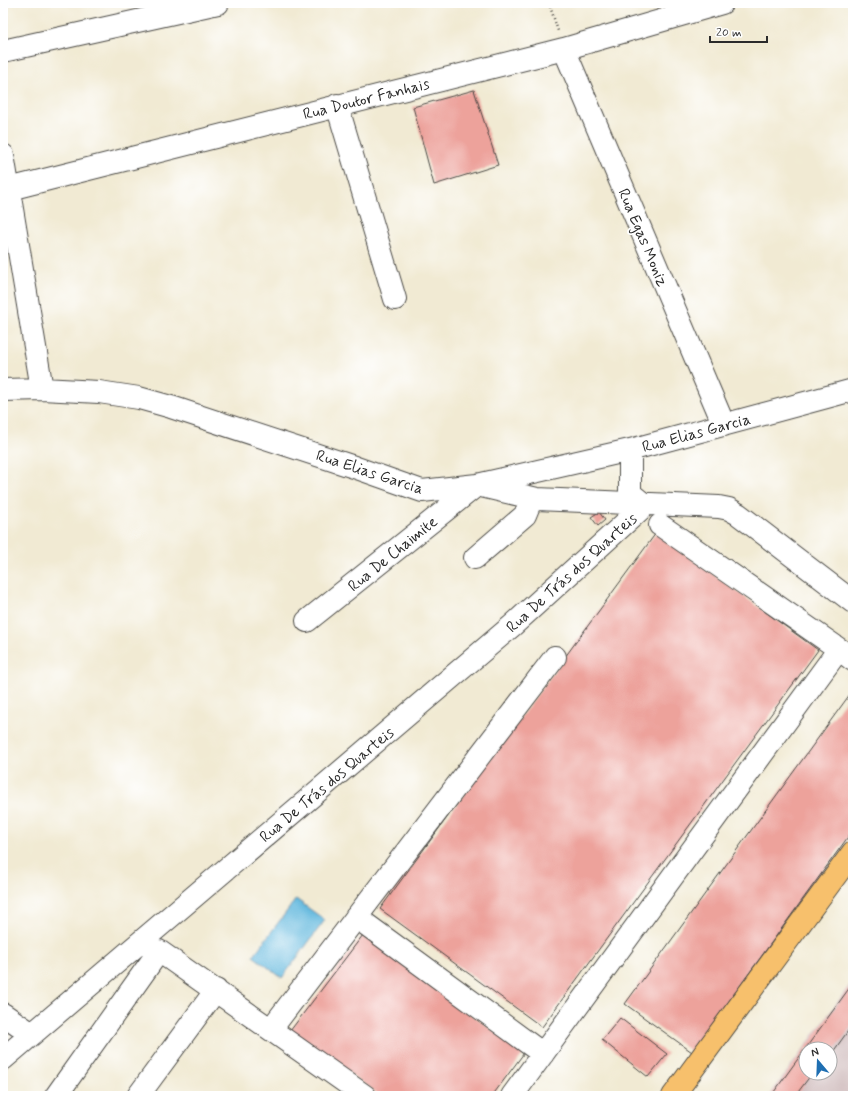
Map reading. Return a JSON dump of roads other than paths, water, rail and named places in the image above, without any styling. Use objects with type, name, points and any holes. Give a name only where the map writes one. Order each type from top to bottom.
[{"type":"main road","points":[[673,1096],[853,852]]},
{"type":"street","points":[[3,51],[218,3]]},
{"type":"street","name":"Rua Doutor Fanhais","points":[[9,189],[564,48],[722,3]]},
{"type":"street","name":"Rua Egas Moniz","points":[[564,48],[724,425]]},
{"type":"street","points":[[337,105],[395,299]]},
{"type":"street","points":[[3,155],[42,389]]},
{"type":"street","name":"Rua Elias Garcia","points":[[3,390],[42,389],[99,392],[139,398],[171,407],[354,467],[422,491],[477,485],[630,450],[853,390]]},
{"type":"street","points":[[630,450],[630,494],[645,504]]},
{"type":"street","points":[[477,485],[537,499],[729,509],[738,514],[853,602]]},
{"type":"street","name":"Rua De Chaimite","points":[[307,621],[477,485]]},
{"type":"street","points":[[475,558],[525,515],[532,498]]},
{"type":"street","name":"Rua De Trás dos Quarteis","points":[[3,1059],[513,625],[645,504]]},
{"type":"street","points":[[512,1096],[846,655],[660,525]]},
{"type":"street","points":[[271,1029],[555,657]]},
{"type":"street","points":[[356,917],[543,1054]]},
{"type":"street","points":[[56,1096],[159,951],[365,1096]]},
{"type":"street","points":[[138,1096],[216,990]]},
{"type":"street","points":[[3,1014],[32,1034]]},
{"type":"water","points":[[296,899],[325,920],[282,978],[253,956]]}]
